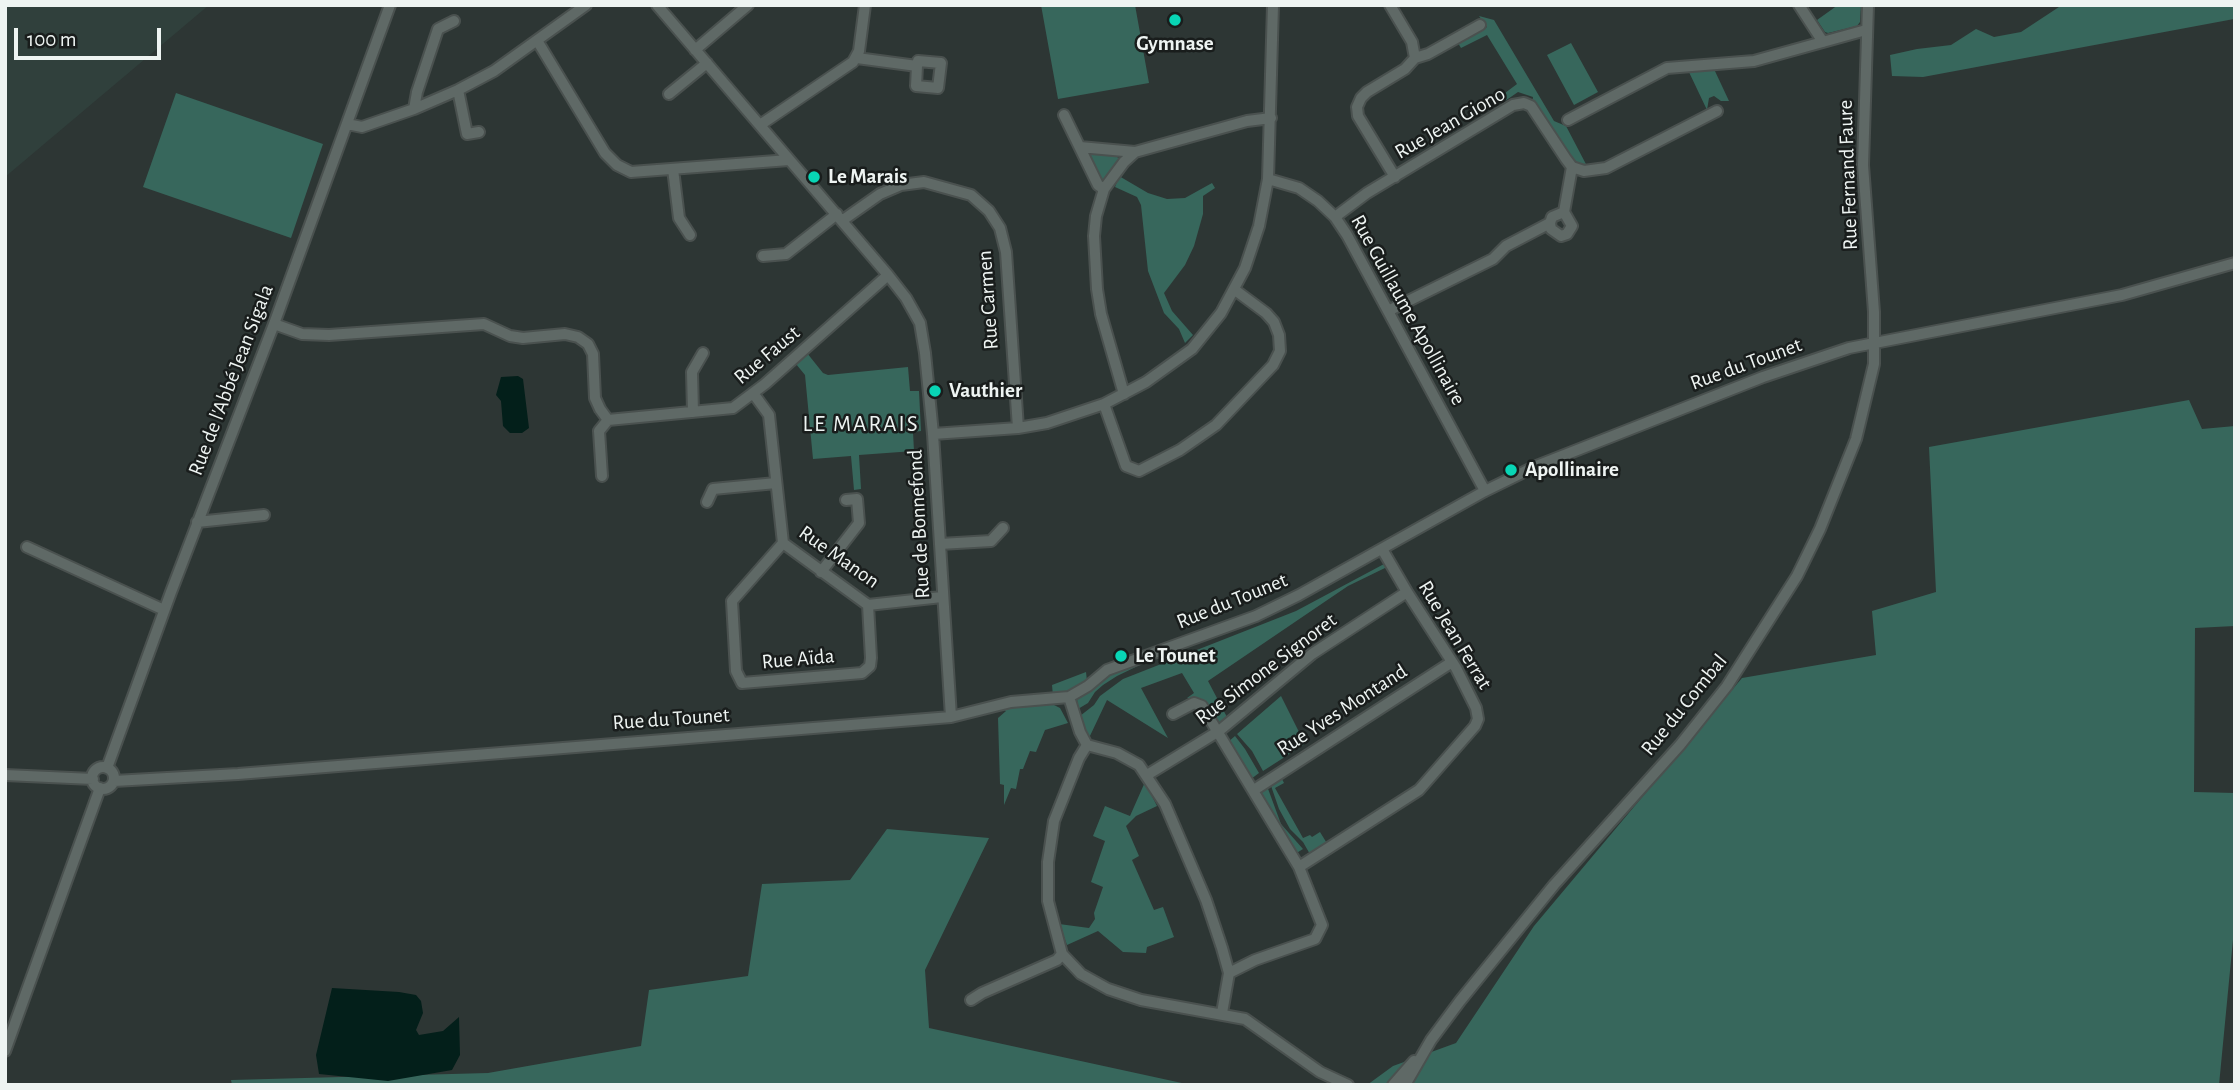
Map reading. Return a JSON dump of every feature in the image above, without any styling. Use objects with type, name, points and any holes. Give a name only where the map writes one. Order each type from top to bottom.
[{"type":"street","name":"Rue de l'Abbé Jean Sigala","points":[[107,768],[197,522],[274,324],[390,5]]},
{"type":"street","points":[[347,124],[362,127],[458,90],[494,71],[538,42],[586,5]]},
{"type":"street","name":"Rue de Bonnefond","points":[[657,5],[888,275],[906,298],[920,323],[933,434],[951,717]]},
{"type":"street","points":[[695,50],[748,5]]},
{"type":"street","points":[[760,125],[839,73],[857,58],[865,5]]},
{"type":"street","points":[[933,434],[1018,428],[1104,404],[1146,382],[1192,349],[1221,313],[1234,290],[1259,226],[1268,178],[1273,5]]},
{"type":"street","points":[[1390,5],[1412,42],[1415,58]]},
{"type":"street","points":[[1799,5],[1824,41]]},
{"type":"street","name":"Rue Fernand Faure","points":[[1868,5],[1863,165],[1874,342]]},
{"type":"street","points":[[414,109],[416,92],[438,29],[454,21]]},
{"type":"street","points":[[1395,177],[1359,116],[1357,107],[1361,97],[1405,69],[1415,58],[1428,54],[1480,25]]},
{"type":"street","points":[[1568,120],[1667,68],[1754,61],[1867,30]]},
{"type":"street","points":[[538,42],[605,153],[617,165],[631,172],[789,159]]},
{"type":"street","points":[[857,58],[918,66]]},
{"type":"street","points":[[669,94],[707,63]]},
{"type":"street","points":[[458,90],[467,134],[479,132]]},
{"type":"street","name":"Rue Jean Giono","points":[[1335,217],[1345,207],[1503,110],[1524,103],[1537,111],[1572,167]]},
{"type":"street","points":[[1564,212],[1552,217],[1550,223],[1551,229],[1560,236],[1567,234],[1572,226],[1564,212],[1572,167],[1584,171],[1606,168],[1717,111]]},
{"type":"street","points":[[1064,115],[1098,185],[1104,189]]},
{"type":"street","points":[[1080,147],[1135,152],[1247,121],[1271,118]]},
{"type":"street","points":[[1124,394],[1101,314],[1094,236],[1096,216],[1104,189],[1135,152]]},
{"type":"street","points":[[673,169],[679,218],[690,235]]},
{"type":"street","name":"Rue Guillaume Apollinaire","points":[[1268,178],[1299,188],[1335,217],[1485,491]]},
{"type":"street","name":"Rue Carmen","points":[[763,256],[786,254],[840,217],[901,185],[924,182],[971,195],[989,211],[1000,228],[1006,252],[1018,428]]},
{"type":"street","points":[[1388,311],[1493,260],[1506,246],[1550,223]]},
{"type":"street","name":"Rue du Tounet","points":[[114,780],[238,774],[951,717],[1011,702],[1069,697],[1107,670],[1256,616],[1299,595],[1485,491],[1534,467],[1741,385],[1843,349],[2122,295],[2235,263]]},
{"type":"street","name":"Rue Faust","points":[[608,420],[733,408],[888,275]]},
{"type":"street","points":[[1104,404],[1126,466],[1139,471],[1180,450],[1216,425],[1265,374],[1280,351],[1279,335],[1273,322],[1266,313],[1234,290]]},
{"type":"street","points":[[274,324],[302,334],[329,335],[484,324],[510,336],[523,338],[565,334],[578,337],[588,344],[593,354],[595,398],[608,420],[599,431],[602,476]]},
{"type":"street","name":"Rue du Combal","points":[[1393,1085],[1554,885],[1680,745],[1727,686],[1759,639],[1797,576],[1820,529],[1856,439],[1871,380],[1874,342]]},
{"type":"street","points":[[694,412],[692,372],[703,353]]},
{"type":"street","name":"Rue Manon","points":[[753,393],[769,415],[783,543],[868,605],[942,597]]},
{"type":"street","points":[[707,502],[713,489],[776,483]]},
{"type":"street","points":[[821,572],[859,523],[857,499],[846,500]]},
{"type":"street","points":[[197,522],[264,515]]},
{"type":"street","points":[[940,544],[991,541],[1003,528]]},
{"type":"street","name":"Rue Aïda","points":[[783,543],[732,601],[736,671],[742,682],[862,673],[870,666],[871,658],[868,605]]},
{"type":"street","points":[[27,547],[164,610]]},
{"type":"street","name":"Rue Jean Ferrat","points":[[1299,867],[1419,790],[1475,726],[1479,714],[1452,662],[1382,549]]},
{"type":"street","name":"Rue Simone Signoret","points":[[1147,775],[1219,731],[1312,654],[1407,592]]},
{"type":"street","name":"Rue Yves Montand","points":[[1254,790],[1452,662]]},
{"type":"street","points":[[1069,697],[1087,745],[1117,753],[1139,765],[1166,804],[1210,912],[1229,974],[1222,1013]]},
{"type":"street","points":[[1173,714],[1198,703],[1219,731],[1299,867],[1320,915],[1321,931],[1315,939],[1255,960],[1229,974]]},
{"type":"street","points":[[1087,745],[1079,758],[1054,821],[1048,862],[1048,901],[1062,954],[1081,974],[1108,989],[1141,1000],[1245,1019],[1320,1072],[1348,1085]]},
{"type":"street","points":[[5,775],[96,784],[107,788],[114,780],[107,768],[98,769],[96,784],[5,1051]]},
{"type":"street","points":[[971,1000],[1057,960],[1062,954]]},
{"type":"street","name":"Rue du Combal","points":[[1405,1085],[1431,1040]]},
{"type":"shaded area","points":[[5,5],[209,5],[5,177]]},
{"type":"shaded area","points":[[1041,5],[1135,5],[1149,83],[1058,99]]},
{"type":"shaded area","points":[[1838,5],[1861,5],[1860,22],[1857,26],[1825,32],[1817,20]]},
{"type":"shaded area","points":[[2062,5],[2234,5],[2234,19],[1923,77],[1892,76],[1890,55],[1951,45],[1976,29],[1994,37],[2021,32]]},
{"type":"shaded area","points":[[1479,16],[1494,20],[1554,121],[1566,126],[1588,168],[1571,160],[1539,108],[1532,104],[1533,97],[1518,92],[1505,101],[1501,96],[1517,84],[1487,35],[1461,48],[1458,43],[1487,27]]},
{"type":"shaded area","points":[[1571,43],[1598,92],[1574,105],[1547,55]]},
{"type":"shaded area","points":[[1714,69],[1729,101],[1721,101],[1714,96],[1709,98],[1707,110],[1688,70]]},
{"type":"shaded area","points":[[176,93],[323,144],[291,238],[143,187]]},
{"type":"shaded area","points":[[1091,153],[1117,156],[1119,160],[1105,181],[1100,182],[1088,157]]},
{"type":"shaded area","points":[[1119,176],[1148,193],[1167,199],[1185,198],[1212,183],[1215,188],[1203,196],[1203,214],[1194,246],[1185,265],[1164,293],[1172,311],[1193,335],[1185,343],[1179,329],[1164,313],[1148,271],[1141,205],[1137,197],[1115,187]]},
{"type":"shaded area","points":[[807,353],[823,373],[828,375],[908,367],[910,391],[919,391],[921,431],[913,432],[914,451],[859,455],[861,489],[854,490],[851,456],[813,459],[805,375],[796,364]]},
{"type":"shaded area","points":[[518,376],[523,379],[529,428],[522,433],[510,433],[503,426],[501,401],[496,395],[501,377]]},
{"type":"shaded area","points":[[2189,400],[2202,429],[2235,426],[2235,626],[2195,628],[2194,792],[2235,793],[2235,919],[2219,1085],[1367,1085],[1393,1066],[1456,1043],[1534,926],[1742,678],[1876,655],[1872,611],[1936,592],[1929,447]]},
{"type":"shaded area","points":[[1384,564],[1387,567],[1348,586],[1208,681],[1228,719],[1220,725],[1204,702],[1187,698],[1194,693],[1182,673],[1141,688],[1168,738],[1107,700],[1089,738],[1080,716],[1094,705],[1100,696],[1123,679],[1296,611]]},
{"type":"shaded area","points":[[1143,660],[1144,663],[1103,685],[1088,703],[1078,709],[1077,699],[1112,671]]},
{"type":"shaded area","points":[[1086,672],[1087,681],[1070,691],[1053,696],[1052,685]]},
{"type":"shaded area","points":[[1281,696],[1305,744],[1263,771],[1252,751],[1237,734]]},
{"type":"shaded area","points":[[1050,703],[1060,708],[1068,723],[1045,730],[1036,752],[1030,751],[1023,769],[1020,769],[1016,789],[1011,788],[1004,805],[1004,785],[1000,784],[998,718],[1006,711],[1002,709],[1021,704]]},
{"type":"shaded area","points":[[1235,736],[1259,773],[1251,779],[1228,742]]},
{"type":"shaded area","points":[[1282,779],[1284,783],[1275,788],[1303,838],[1320,832],[1328,845],[1311,856],[1303,842],[1290,829],[1279,809],[1270,783],[1274,785]]},
{"type":"shaded area","points":[[1145,782],[1157,806],[1136,816],[1126,826],[1139,856],[1132,860],[1154,910],[1163,907],[1174,937],[1147,947],[1146,953],[1123,952],[1098,931],[1067,945],[1059,924],[1089,928],[1095,919],[1094,913],[1103,887],[1091,882],[1105,841],[1093,836],[1105,806],[1130,816]]},
{"type":"shaded area","points":[[1267,786],[1281,824],[1303,849],[1295,854],[1260,796]]},
{"type":"shaded area","points":[[887,829],[989,838],[925,970],[929,1028],[1191,1085],[232,1085],[231,1080],[488,1073],[641,1046],[649,990],[748,976],[762,884],[850,880]]},
{"type":"shaded area","points":[[332,988],[416,995],[421,1001],[423,1013],[416,1030],[419,1035],[443,1031],[459,1017],[460,1055],[452,1070],[388,1081],[319,1074],[316,1055]]},
{"type":"place","name":"Gymnase","points":[[1175,20]]},
{"type":"place","name":"Le Marais","points":[[814,177]]},
{"type":"place","name":"Vauthier","points":[[935,391]]},
{"type":"place","name":"Apollinaire","points":[[1511,470]]},
{"type":"place","name":"Le Tounet","points":[[1121,656]]},
{"type":"district","name":"LE MARAIS","points":[[861,424]]}]
